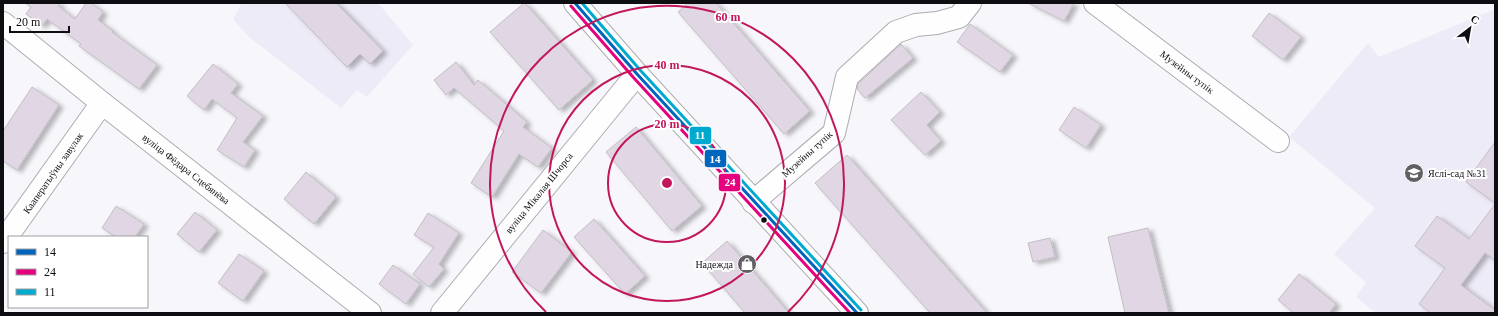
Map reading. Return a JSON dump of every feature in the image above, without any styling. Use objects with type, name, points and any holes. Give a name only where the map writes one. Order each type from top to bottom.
[{"type":"street","points":[[575,3],[753,202],[857,313]]},
{"type":"street","name":"Музейны тупік","points":[[753,202],[834,133],[847,77],[896,32],[916,25],[937,23],[959,17],[970,3]]},
{"type":"street","name":"Музейны тупік","points":[[1095,3],[1278,141]]},
{"type":"street","name":"вуліца Фёдара Сцебянёва","points":[[3,24],[370,313]]},
{"type":"street","name":"вуліца Мікалая Шчорса","points":[[442,313],[637,74]]},
{"type":"street","name":"Кааператыўны завулак","points":[[3,242],[102,103]]},
{"type":"shaded area","points":[[242,3],[378,3],[413,45],[367,97],[357,90],[341,108],[249,37],[233,19]]},
{"type":"shaded area","name":"Яслі-сад №31","points":[[1495,9],[1495,313],[1376,313],[1356,297],[1366,283],[1334,254],[1375,208],[1289,137],[1368,43],[1379,57]]},
{"type":"building","points":[[25,3],[60,3],[58,6],[75,19],[86,3],[91,3],[103,12],[98,20],[157,65],[139,89],[79,46],[81,44],[47,19],[42,26],[26,14],[31,7]]},
{"type":"building","points":[[285,3],[336,3],[383,51],[370,64],[360,54],[347,67]]},
{"type":"building","points":[[524,3],[593,80],[559,110],[490,32]]},
{"type":"building","points":[[688,3],[716,3],[810,111],[784,134],[678,12]]},
{"type":"building","points":[[1028,3],[1074,3],[1064,21]]},
{"type":"building","points":[[1269,13],[1301,37],[1283,60],[1252,36]]},
{"type":"building","points":[[970,24],[1013,55],[1000,72],[957,42]]},
{"type":"building","points":[[901,44],[913,58],[865,98],[857,89],[858,84]]},
{"type":"building","points":[[456,62],[474,85],[478,80],[527,122],[523,127],[552,148],[538,167],[519,154],[492,197],[471,183],[504,131],[454,88],[446,95],[434,80]]},
{"type":"building","points":[[213,64],[238,84],[231,93],[263,116],[243,142],[255,150],[244,167],[217,150],[237,118],[212,99],[204,110],[187,96]]},
{"type":"building","points":[[32,87],[59,105],[17,170],[3,161],[3,131]]},
{"type":"building","points":[[921,92],[940,112],[927,125],[941,141],[925,155],[891,120]]},
{"type":"building","points":[[1074,107],[1101,125],[1086,148],[1059,130]]},
{"type":"building","points":[[636,127],[702,206],[672,231],[606,152]]},
{"type":"building","points":[[1495,142],[1495,203],[1466,182]]},
{"type":"building","points":[[847,155],[987,313],[930,313],[815,183]]},
{"type":"building","points":[[306,172],[336,197],[314,224],[284,199]]},
{"type":"building","points":[[1495,204],[1495,260],[1485,253],[1461,285],[1495,310],[1495,313],[1431,313],[1419,304],[1445,268],[1415,246],[1437,216],[1469,239]]},
{"type":"building","points":[[116,206],[144,224],[136,236],[114,236],[102,228]]},
{"type":"building","points":[[195,212],[217,230],[199,252],[177,234]]},
{"type":"building","points":[[428,213],[459,233],[439,264],[444,269],[429,287],[413,274],[434,247],[414,235]]},
{"type":"building","points":[[594,219],[645,276],[625,294],[574,237]]},
{"type":"building","points":[[1148,228],[1169,313],[1125,313],[1108,237]]},
{"type":"building","points":[[543,230],[572,252],[541,293],[512,272]]},
{"type":"building","points":[[1050,238],[1055,257],[1033,262],[1028,243]]},
{"type":"building","points":[[727,241],[789,313],[745,313],[702,263]]},
{"type":"building","points":[[239,254],[264,271],[243,301],[218,283]]},
{"type":"building","points":[[393,265],[420,284],[406,304],[379,284]]},
{"type":"building","points":[[1299,274],[1336,304],[1329,313],[1294,313],[1278,300]]},
{"type":"transit line","name":"14","points":[[575,3],[637,74],[857,313]]},
{"type":"transit line","name":"11","points":[[582,3],[641,71],[861,310]]},
{"type":"transit line","name":"24","points":[[571,6],[633,77],[850,313]]},
{"type":"place","name":"Яслі-сад №31","points":[[1414,173]]},
{"type":"place","name":"Надежда","points":[[747,264]]}]
